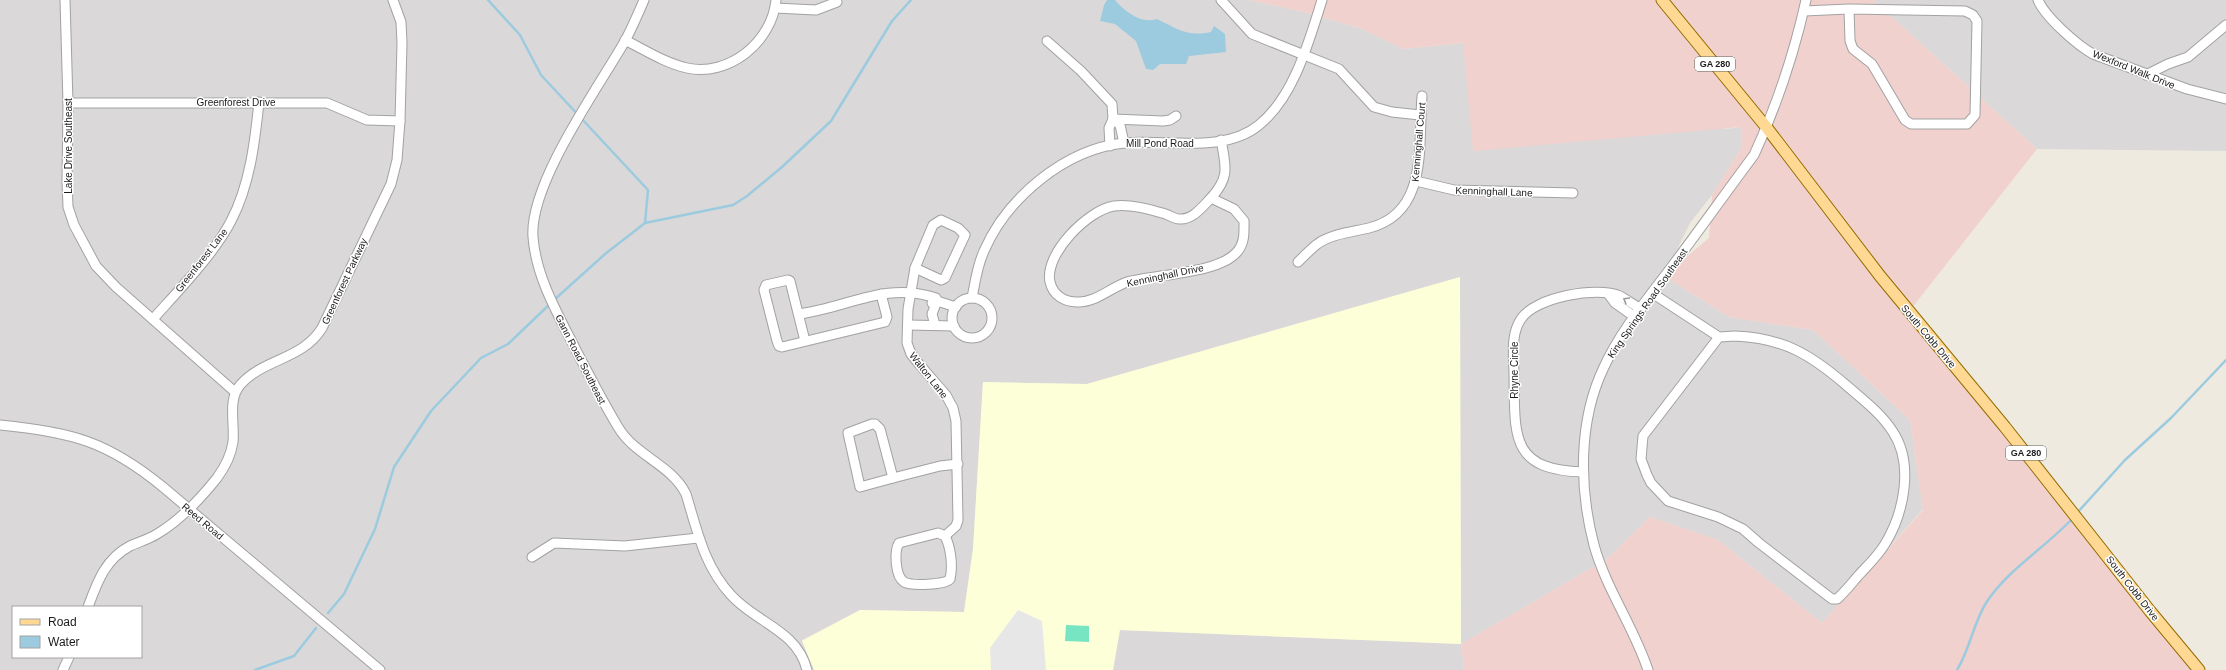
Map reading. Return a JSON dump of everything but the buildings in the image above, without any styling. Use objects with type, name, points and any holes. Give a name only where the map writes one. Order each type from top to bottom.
[{"type":"main road","name":"South Cobb Drive","points":[[1662,0],[1767,128],[1880,276],[2005,427],[2150,611],[2200,670]]},
{"type":"street","name":"Lake Drive Southeast","points":[[65,0],[68,103],[67,181],[68,206],[74,225],[96,266],[116,288],[235,392]]},
{"type":"street","name":"Greenforest Parkway","points":[[235,392],[253,374],[306,347],[322,328],[390,184],[397,160],[400,121],[401,22],[393,0]]},
{"type":"street","name":"Gann Road Southeast","points":[[644,0],[625,40],[578,120],[550,172],[541,196],[534,222],[534,249],[548,293],[604,403],[624,437],[641,453],[667,470],[682,485],[686,494],[698,538],[710,564],[731,595],[745,608],[790,639],[801,653],[807,670]]},
{"type":"street","points":[[1221,0],[1252,34],[1339,69],[1367,100],[1378,109],[1420,115]]},
{"type":"street","name":"Mill Pond Road","points":[[972,298],[983,253],[991,236],[1035,184],[1060,164],[1073,157],[1124,143],[1196,144],[1230,139],[1259,126],[1278,106],[1289,91],[1322,0]]},
{"type":"street","name":"King Springs Road Southeast","points":[[1648,670],[1594,547],[1585,506],[1584,472],[1587,426],[1595,390],[1609,357],[1638,313],[1754,155],[1767,128],[1792,59],[1806,0]]},
{"type":"street","name":"Wexford Walk Drive","points":[[2038,0],[2063,30],[2079,46],[2093,54],[2186,89],[2226,99]]},
{"type":"street","points":[[625,40],[676,65],[698,69],[716,67],[734,61],[750,50],[767,29],[776,4],[816,10],[837,2]]},
{"type":"street","points":[[1804,11],[1849,9],[1965,11],[1973,15],[1977,21],[1977,49],[1975,115],[1972,121],[1967,124],[1911,124],[1905,120],[1872,64],[1853,49],[1849,34],[1849,9]]},
{"type":"street","points":[[2146,75],[2168,64],[2188,57],[2226,25]]},
{"type":"street","points":[[1047,41],[1081,71],[1112,104],[1113,119],[1109,128],[1110,146]]},
{"type":"street","name":"Kenninghall Court","points":[[1298,262],[1322,241],[1375,227],[1390,220],[1407,204],[1416,181],[1422,96]]},
{"type":"street","name":"Greenforest Lane","points":[[153,319],[219,240],[231,221],[240,200],[256,136],[259,102]]},
{"type":"street","name":"Greenforest Drive","points":[[68,103],[327,102],[367,120],[400,121]]},
{"type":"street","points":[[1113,119],[1163,121],[1170,120],[1176,116]]},
{"type":"street","points":[[1113,119],[1120,125],[1124,143]]},
{"type":"street","name":"Kenninghall Drive","points":[[1211,198],[1234,209],[1244,220],[1244,238],[1237,252],[1223,262],[1201,269],[1126,283],[1084,302],[1064,300],[1052,289],[1050,277],[1057,253],[1079,226],[1102,211],[1114,206],[1143,209],[1179,219],[1192,217],[1222,186],[1226,165],[1221,140]]},
{"type":"street","name":"Kenninghall Lane","points":[[1416,181],[1454,190],[1573,193]]},
{"type":"street","points":[[945,221],[964,232],[965,238],[945,278],[938,279],[914,268],[936,222],[945,221]]},
{"type":"street","name":"Walton Lane","points":[[914,268],[907,343],[911,354],[942,388],[953,408],[956,421],[958,520],[956,526],[945,536]]},
{"type":"street","points":[[805,341],[790,281],[788,280],[772,283],[764,287],[779,346],[782,347],[885,322],[887,317],[881,294]]},
{"type":"street","points":[[799,314],[881,294],[912,292],[918,299],[956,307]]},
{"type":"street","name":"Rhyne Circle","points":[[1584,472],[1554,470],[1540,465],[1528,456],[1519,443],[1514,421],[1515,336],[1523,316],[1542,303],[1587,293],[1619,296],[1638,313]]},
{"type":"street","points":[[1652,293],[1719,337],[1757,337],[1792,347],[1808,356],[1828,370],[1878,413],[1894,432],[1899,442],[1905,474],[1896,521],[1884,546],[1837,599],[1832,599],[1743,529],[1718,517],[1668,501],[1651,483],[1647,475],[1641,459],[1643,436],[1719,337]]},
{"type":"street","points":[[972,298],[986,304],[991,311],[992,319],[990,327],[980,336],[968,337],[960,334],[954,326],[952,316],[956,307],[965,299],[972,298]]},
{"type":"street","points":[[935,325],[932,314],[937,302]]},
{"type":"street","points":[[908,325],[954,326]]},
{"type":"street","points":[[88,606],[101,575],[115,556],[128,547],[158,534],[188,509],[213,483],[227,462],[233,442],[233,405],[235,392]]},
{"type":"street","name":"Reed Road","points":[[0,424],[56,432],[84,439],[100,446],[139,468],[380,670]]},
{"type":"street","points":[[893,478],[883,436],[878,426],[866,425],[848,433],[860,486],[893,478],[940,466],[958,464]]},
{"type":"street","points":[[938,533],[945,536],[950,550],[951,571],[947,582],[912,584],[902,580],[896,560],[897,547],[899,543],[938,533]]},
{"type":"street","points":[[532,557],[554,542],[625,546],[698,538]]},
{"type":"street","points":[[63,670],[68,658]]},
{"type":"shaded area","points":[[0,0],[1249,0],[1304,12],[1360,28],[1404,49],[1463,43],[1726,129],[1741,127],[1742,147],[1712,195],[1690,223],[1664,276],[1729,317],[1813,330],[1910,420],[1923,509],[1822,623],[1718,540],[1650,517],[1607,559],[1461,644],[1460,277],[1087,384],[983,382],[973,549],[964,612],[860,610],[802,640],[814,670],[0,670]]},
{"type":"shaded area","points":[[1249,0],[1873,0],[2037,149],[1911,309],[2194,670],[1464,670],[1461,644],[1607,559],[1650,517],[1718,540],[1822,623],[1923,510],[1910,420],[1813,330],[1729,317],[1664,276],[1709,238],[1712,195],[1742,147],[1741,127],[1473,151],[1463,43],[1404,49],[1360,28],[1304,12]]},
{"type":"shaded area","points":[[1873,0],[2226,0],[2226,151],[2037,149]]},
{"type":"shaded area","points":[[1460,277],[1461,644],[1120,630],[1113,670],[814,670],[802,641],[860,610],[964,612],[973,549],[983,382],[1087,384]]},
{"type":"shaded area","points":[[1018,610],[1042,621],[1046,670],[991,670],[990,648]]},
{"type":"shaded area","points":[[1119,630],[1461,644],[1464,670],[1113,670]]},
{"type":"green space","points":[[1066,625],[1089,626],[1089,642],[1065,641]]},
{"type":"water","points":[[1107,0],[1115,0],[1128,13],[1134,16],[1145,20],[1157,19],[1188,33],[1211,32],[1214,26],[1225,34],[1226,52],[1189,56],[1186,64],[1160,64],[1153,70],[1146,69],[1136,41],[1115,24],[1100,21],[1104,5]]},
{"type":"waterway","points":[[488,0],[520,35],[541,75],[648,190],[645,223]]},
{"type":"waterway","points":[[554,300],[605,254],[645,223],[733,205],[747,196],[782,167],[831,121],[892,21],[911,0]]},
{"type":"waterway","points":[[328,613],[344,594],[375,529],[394,467],[431,411],[481,358],[508,344],[551,303]]},
{"type":"waterway","points":[[2077,513],[2125,460],[2171,418],[2226,360]]},
{"type":"waterway","points":[[1957,670],[1982,611],[1995,591],[2016,569],[2073,518]]},
{"type":"waterway","points":[[255,670],[294,656],[316,628]]}]
